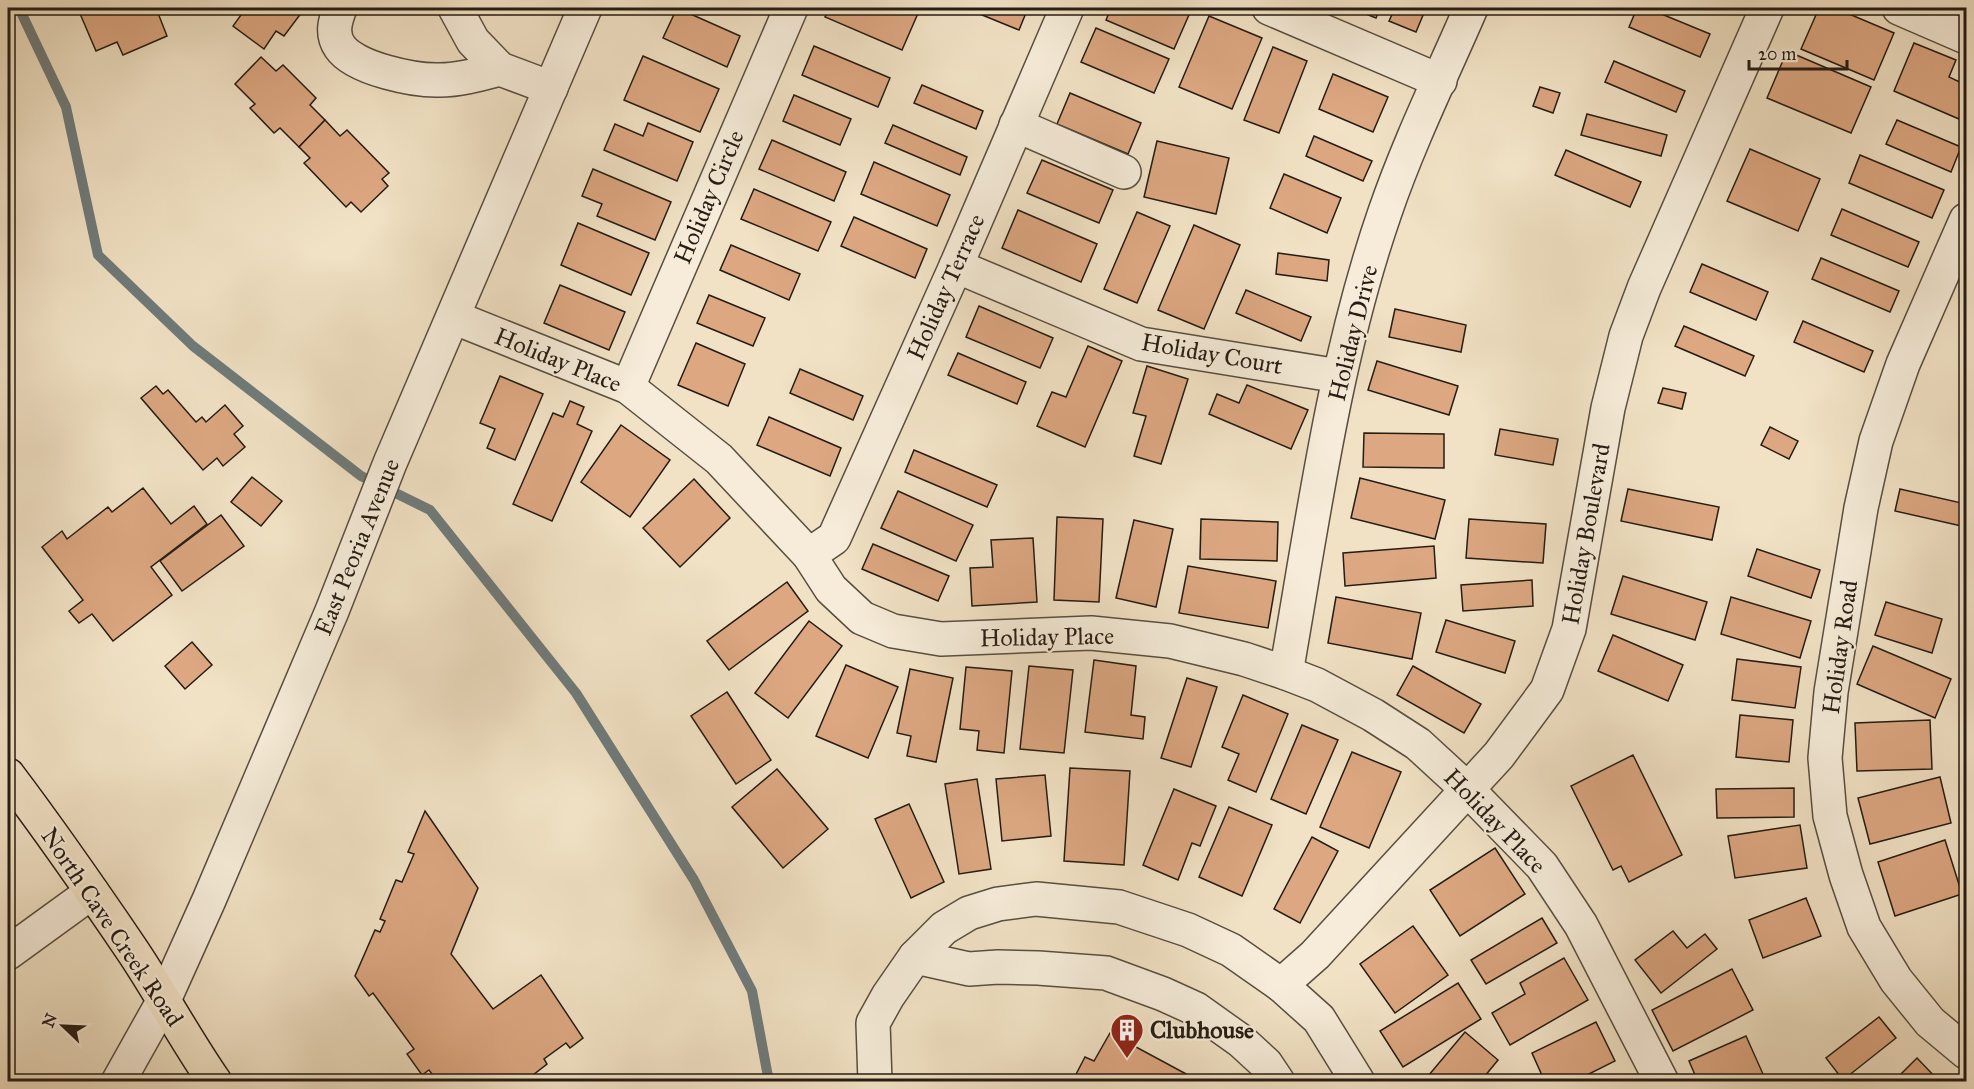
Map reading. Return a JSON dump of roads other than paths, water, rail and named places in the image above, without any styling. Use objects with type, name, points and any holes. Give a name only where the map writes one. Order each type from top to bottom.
[{"type":"main road","name":"North Cave Creek Road","points":[[8,775],[92,892],[164,1000],[192,1050],[215,1082]]},
{"type":"street","points":[[340,8],[334,22],[335,36],[341,49],[354,59],[368,65],[416,80],[442,80],[500,69]]},
{"type":"street","points":[[455,8],[473,40],[500,69],[550,88]]},
{"type":"street","name":"East Peoria Avenue","points":[[118,1082],[164,1000],[319,642],[390,463],[585,8]]},
{"type":"street","name":"Holiday Circle","points":[[628,387],[790,8]]},
{"type":"street","name":"Holiday Terrace","points":[[809,555],[834,538],[956,266],[1067,8]]},
{"type":"street","points":[[1269,8],[1440,81]]},
{"type":"street","name":"Holiday Drive","points":[[1286,673],[1339,376],[1361,293],[1385,212],[1471,8]]},
{"type":"street","name":"Holiday Boulevard","points":[[1281,985],[1315,955],[1499,754],[1547,690],[1569,629],[1608,408],[1626,336],[1649,277],[1767,8]]},
{"type":"street","points":[[1899,8],[1966,37]]},
{"type":"street","points":[[1016,125],[1124,172]]},
{"type":"street","name":"Holiday Road","points":[[1966,220],[1903,364],[1876,441],[1861,508],[1831,692],[1825,758],[1830,816],[1846,875],[1864,927],[1896,980],[1930,1022],[1966,1052]]},
{"type":"street","name":"Holiday Court","points":[[956,266],[1141,344],[1339,376]]},
{"type":"street","name":"Holiday Place","points":[[453,317],[628,387],[719,459],[809,555],[831,589],[862,618],[893,631],[941,639],[1091,633],[1170,641],[1244,659],[1286,673],[1317,686],[1382,721],[1418,744],[1467,789],[1542,866],[1581,925],[1662,1082]]},
{"type":"street","points":[[8,953],[92,892]]},
{"type":"street","points":[[875,1082],[873,1023],[888,996],[915,957],[944,928],[969,913],[998,904],[1036,900],[1119,907],[1188,930],[1231,950],[1281,985],[1319,1019],[1358,1082]]},
{"type":"street","points":[[915,957],[969,969],[1038,968],[1106,973],[1164,994],[1196,1010],[1241,1041],[1266,1064],[1278,1082]]},
{"type":"waterway","points":[[19,8],[66,107],[98,255],[193,346],[361,476],[430,510],[576,693],[694,880],[752,991],[769,1082]]},
{"type":"place","name":"Clubhouse","points":[[1127,1059]]}]
